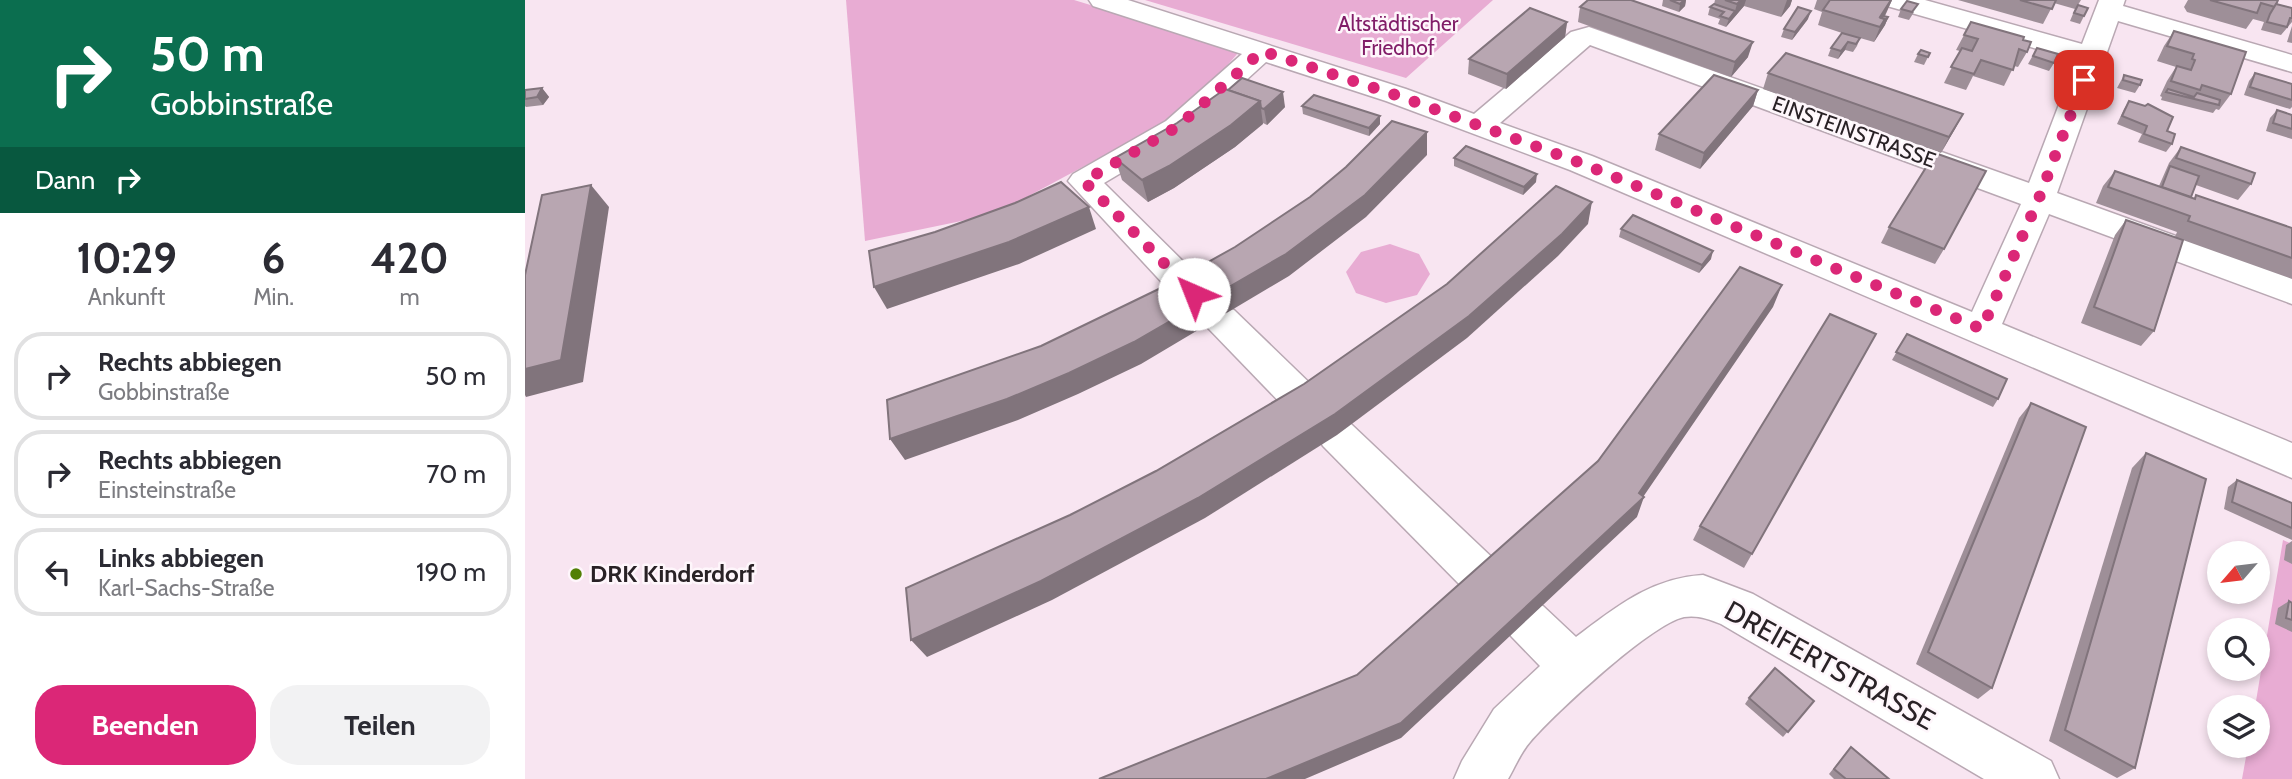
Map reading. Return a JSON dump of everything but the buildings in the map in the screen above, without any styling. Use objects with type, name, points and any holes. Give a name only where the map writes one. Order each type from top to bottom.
[{"type":"street","points":[[1103,0],[1262,51],[1581,163],[2292,461]]},
{"type":"street","points":[[1896,0],[2093,56]]},
{"type":"street","points":[[1982,329],[2039,198],[2110,5],[2292,64]]},
{"type":"street","name":"EINSTEINSTRASSE","points":[[1479,125],[1581,38],[1589,36],[2292,290]]},
{"type":"street","points":[[1262,51],[1177,127],[1084,181],[1307,405]]},
{"type":"street","points":[[1337,435],[1483,578]]},
{"type":"street","name":"DREIFERTSTRASSE","points":[[1480,779],[1511,726],[1574,667],[1644,612],[1682,597],[1703,596],[1737,609],[2033,779]]},
{"type":"street","points":[[1527,621],[1574,667]]},
{"type":"green space","points":[[846,0],[1074,0],[1228,47],[1238,53],[1189,110],[995,214],[865,241]]},
{"type":"green space","name":"Altstädtischer Friedhof","points":[[1145,0],[1493,0],[1406,78]]},
{"type":"green space","points":[[1390,244],[1419,254],[1430,274],[1417,295],[1386,303],[1356,293],[1346,272],[1361,252]]},
{"type":"green space","points":[[2283,540],[2292,544],[2292,779],[2242,779],[2246,758],[2270,758],[2270,695],[2257,695],[2259,681],[2270,681],[2270,618]]},
{"type":"place","name":"DRK Kinderdorf","points":[[576,574]]},
{"type":"route","points":[[1194,294],[1084,181],[1177,127],[1262,51],[1396,95],[1581,163],[1982,329],[2039,198],[2084,80]]}]
